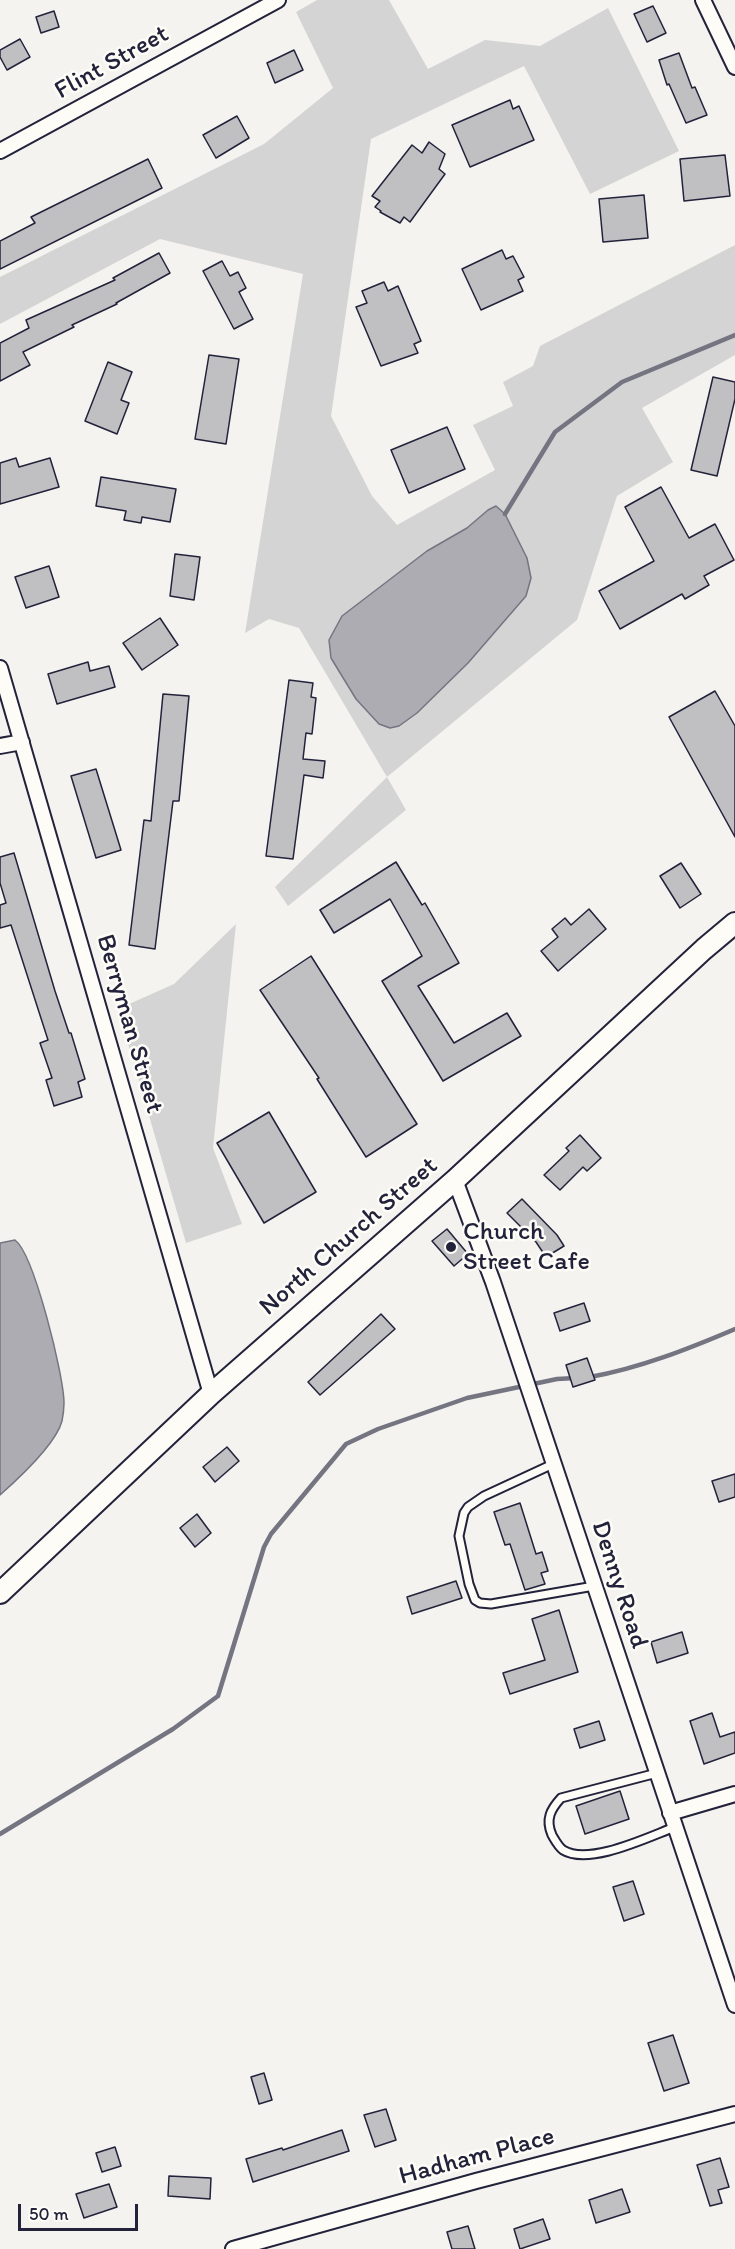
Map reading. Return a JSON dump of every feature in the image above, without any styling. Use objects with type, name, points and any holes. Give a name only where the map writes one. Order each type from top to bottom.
[{"type":"main road","name":"North Church Street","points":[[0,1593],[211,1394],[456,1180],[704,949],[735,923]]},
{"type":"street","name":"Flint Street","points":[[0,152],[278,0]]},
{"type":"street","points":[[703,0],[735,67]]},
{"type":"street","name":"Berryman Street","points":[[0,668],[211,1394]]},
{"type":"street","points":[[0,746],[22,742]]},
{"type":"street","name":"Denny Road","points":[[456,1180],[493,1282],[735,2005]]},
{"type":"street","points":[[670,1813],[735,1794]]},
{"type":"street","name":"Hadham Place","points":[[233,2249],[476,2181],[735,2114]]},
{"type":"lane","points":[[553,1464],[484,1496],[468,1507],[464,1513],[459,1536],[472,1593],[480,1603],[491,1604],[594,1586]]},
{"type":"lane","points":[[657,1773],[561,1797],[551,1808],[550,1830],[557,1844],[564,1850],[577,1854],[602,1853],[675,1827]]},
{"type":"shaded area","points":[[317,0],[389,0],[428,69],[485,40],[540,46],[608,8],[679,151],[590,194],[524,66],[371,139],[331,416],[372,496],[397,525],[495,470],[473,425],[513,406],[503,382],[533,366],[540,346],[735,245],[735,355],[642,408],[673,462],[617,496],[577,620],[387,777],[299,628],[269,619],[245,633],[303,274],[160,239],[0,324],[0,277],[264,144],[333,88],[296,12]],"holes":[[[488,510],[526,596],[467,663],[417,713],[399,726],[390,728],[379,724],[356,699],[342,616],[427,551],[467,528]]]},
{"type":"shaded area","points":[[496,506],[505,514],[527,558],[531,578],[526,596],[468,663],[417,713],[399,726],[390,728],[379,724],[356,699],[331,658],[329,640],[342,616],[427,551],[467,528]]},
{"type":"shaded area","points":[[387,777],[406,810],[288,906],[275,887]]},
{"type":"shaded area","points":[[236,924],[213,1148],[242,1224],[186,1243],[118,1009],[174,984]]},
{"type":"shaded area","points":[[15,1240],[23,1250],[31,1268],[47,1317],[63,1389],[64,1407],[62,1421],[52,1440],[36,1461],[0,1495],[0,1243]]},
{"type":"building","points":[[653,6],[666,33],[647,42],[634,14]]},
{"type":"building","points":[[54,11],[59,27],[41,33],[36,17]]},
{"type":"building","points":[[20,39],[30,57],[7,70],[0,57],[0,50]]},
{"type":"building","points":[[294,50],[303,70],[275,83],[267,63]]},
{"type":"building","points":[[679,53],[692,88],[695,87],[707,115],[686,123],[669,84],[667,85],[659,60]]},
{"type":"building","points":[[510,100],[513,109],[519,106],[534,140],[470,167],[452,125]]},
{"type":"building","points":[[237,116],[249,138],[216,158],[203,135]]},
{"type":"building","points":[[429,142],[445,154],[439,169],[445,174],[410,222],[404,217],[400,223],[380,212],[375,207],[380,201],[372,196],[412,145],[422,153]]},
{"type":"building","points":[[725,155],[730,196],[684,201],[680,159]]},
{"type":"building","points":[[148,159],[162,188],[0,269],[0,241],[35,223],[31,217]]},
{"type":"building","points":[[644,195],[648,238],[603,242],[599,199]]},
{"type":"building","points":[[502,250],[506,259],[513,256],[524,277],[518,280],[523,291],[481,310],[462,269]]},
{"type":"building","points":[[159,253],[170,273],[117,304],[23,352],[30,365],[0,381],[0,343],[29,328],[26,320],[115,280],[113,278]]},
{"type":"building","points":[[222,261],[230,276],[238,272],[246,288],[239,292],[253,319],[234,329],[203,271]]},
{"type":"building","points":[[384,282],[388,291],[398,286],[421,341],[414,344],[418,353],[381,366],[356,307],[367,303],[362,291]]},
{"type":"building","points":[[209,355],[239,359],[226,444],[195,439]]},
{"type":"building","points":[[108,362],[132,372],[121,400],[129,403],[117,434],[85,421]]},
{"type":"building","points":[[713,377],[735,382],[735,399],[717,476],[691,470]]},
{"type":"building","points":[[447,427],[465,469],[409,493],[391,450]]},
{"type":"building","points":[[16,458],[19,467],[50,458],[59,487],[0,504],[0,463]]},
{"type":"building","points":[[101,477],[176,489],[170,522],[142,517],[141,523],[124,520],[126,511],[96,506]]},
{"type":"building","points":[[661,487],[689,538],[715,524],[734,560],[704,576],[709,585],[685,599],[682,594],[620,629],[599,591],[654,561],[625,507]]},
{"type":"building","points":[[175,554],[200,557],[194,600],[170,596]]},
{"type":"building","points":[[49,566],[59,597],[26,608],[15,577]]},
{"type":"building","points":[[160,618],[178,645],[142,670],[123,643]]},
{"type":"building","points":[[88,662],[90,671],[109,666],[115,687],[57,704],[48,674]]},
{"type":"building","points":[[289,680],[313,683],[311,697],[316,698],[312,734],[306,733],[303,759],[325,761],[323,778],[304,775],[293,859],[266,856]]},
{"type":"building","points":[[715,691],[735,726],[735,837],[669,717]]},
{"type":"building","points":[[163,694],[189,696],[179,801],[173,801],[155,949],[129,945],[144,820],[151,821]]},
{"type":"building","points":[[96,769],[121,850],[96,858],[71,776]]},
{"type":"building","points":[[14,853],[55,991],[85,1079],[78,1082],[82,1097],[54,1106],[46,1080],[52,1078],[40,1043],[48,1040],[11,925],[0,928],[0,905],[6,903],[0,883],[0,857]]},
{"type":"building","points":[[396,862],[422,905],[425,903],[459,963],[418,986],[454,1043],[507,1013],[521,1036],[443,1081],[382,981],[422,956],[390,899],[334,933],[320,910]]},
{"type":"building","points":[[681,863],[701,894],[680,908],[660,876]]},
{"type":"building","points":[[589,909],[606,929],[558,971],[541,951],[558,937],[552,929],[565,918],[571,925]]},
{"type":"building","points":[[311,956],[417,1124],[366,1157],[317,1079],[319,1078],[260,990]]},
{"type":"building","points":[[269,1112],[316,1192],[264,1223],[217,1143]]},
{"type":"building","points":[[580,1135],[601,1158],[587,1171],[583,1167],[560,1190],[544,1175],[569,1151],[566,1148]]},
{"type":"building","points":[[522,1199],[557,1235],[564,1246],[546,1257],[536,1242],[507,1213]]},
{"type":"building","points":[[447,1229],[468,1254],[454,1266],[432,1241]]},
{"type":"building","points":[[584,1303],[590,1321],[560,1331],[554,1313]]},
{"type":"building","points":[[381,1314],[395,1329],[320,1395],[308,1382]]},
{"type":"building","points":[[587,1358],[595,1380],[573,1387],[566,1365]]},
{"type":"building","points":[[227,1447],[239,1461],[215,1482],[203,1467]]},
{"type":"building","points":[[735,1474],[735,1497],[719,1502],[712,1481]]},
{"type":"building","points":[[520,1503],[536,1554],[542,1552],[548,1571],[541,1573],[545,1584],[525,1590],[510,1544],[505,1545],[494,1512]]},
{"type":"building","points":[[197,1514],[211,1533],[195,1547],[180,1528]]},
{"type":"building","points":[[456,1581],[462,1598],[412,1614],[407,1597]]},
{"type":"building","points":[[559,1610],[578,1672],[510,1694],[503,1673],[545,1660],[532,1619]]},
{"type":"building","points":[[682,1632],[688,1653],[657,1663],[651,1642]]},
{"type":"building","points":[[712,1713],[720,1737],[735,1732],[735,1753],[704,1764],[690,1721]]},
{"type":"building","points":[[599,1721],[605,1740],[580,1748],[574,1729]]},
{"type":"building","points":[[620,1791],[629,1819],[585,1834],[576,1806]]},
{"type":"building","points":[[633,1881],[644,1914],[624,1921],[613,1887]]},
{"type":"building","points":[[673,2035],[689,2083],[664,2091],[648,2043]]},
{"type":"building","points":[[264,2073],[272,2100],[259,2104],[251,2077]]},
{"type":"building","points":[[386,2109],[396,2140],[375,2147],[364,2115]]},
{"type":"building","points":[[342,2130],[349,2151],[253,2182],[246,2159],[282,2148],[283,2150]]},
{"type":"building","points":[[115,2147],[121,2166],[102,2172],[96,2153]]},
{"type":"building","points":[[720,2158],[729,2187],[718,2190],[722,2203],[710,2206],[697,2165]]},
{"type":"building","points":[[169,2176],[211,2178],[210,2199],[168,2196]]},
{"type":"building","points":[[109,2184],[117,2207],[84,2218],[76,2194]]},
{"type":"building","points":[[622,2189],[630,2212],[596,2223],[589,2200]]},
{"type":"building","points":[[543,2219],[550,2239],[520,2249],[514,2229]]},
{"type":"building","points":[[468,2226],[475,2249],[452,2249],[447,2232]]},
{"type":"waterway","points":[[505,514],[555,432],[622,382],[735,335]]},
{"type":"waterway","points":[[590,1377],[627,1369],[664,1357],[735,1329]]},
{"type":"waterway","points":[[0,1834],[173,1729],[218,1696],[264,1547],[271,1534],[346,1444],[378,1429],[467,1398],[557,1379],[576,1378]]},
{"type":"place","name":"Church Street Cafe","points":[[451,1247]]}]
